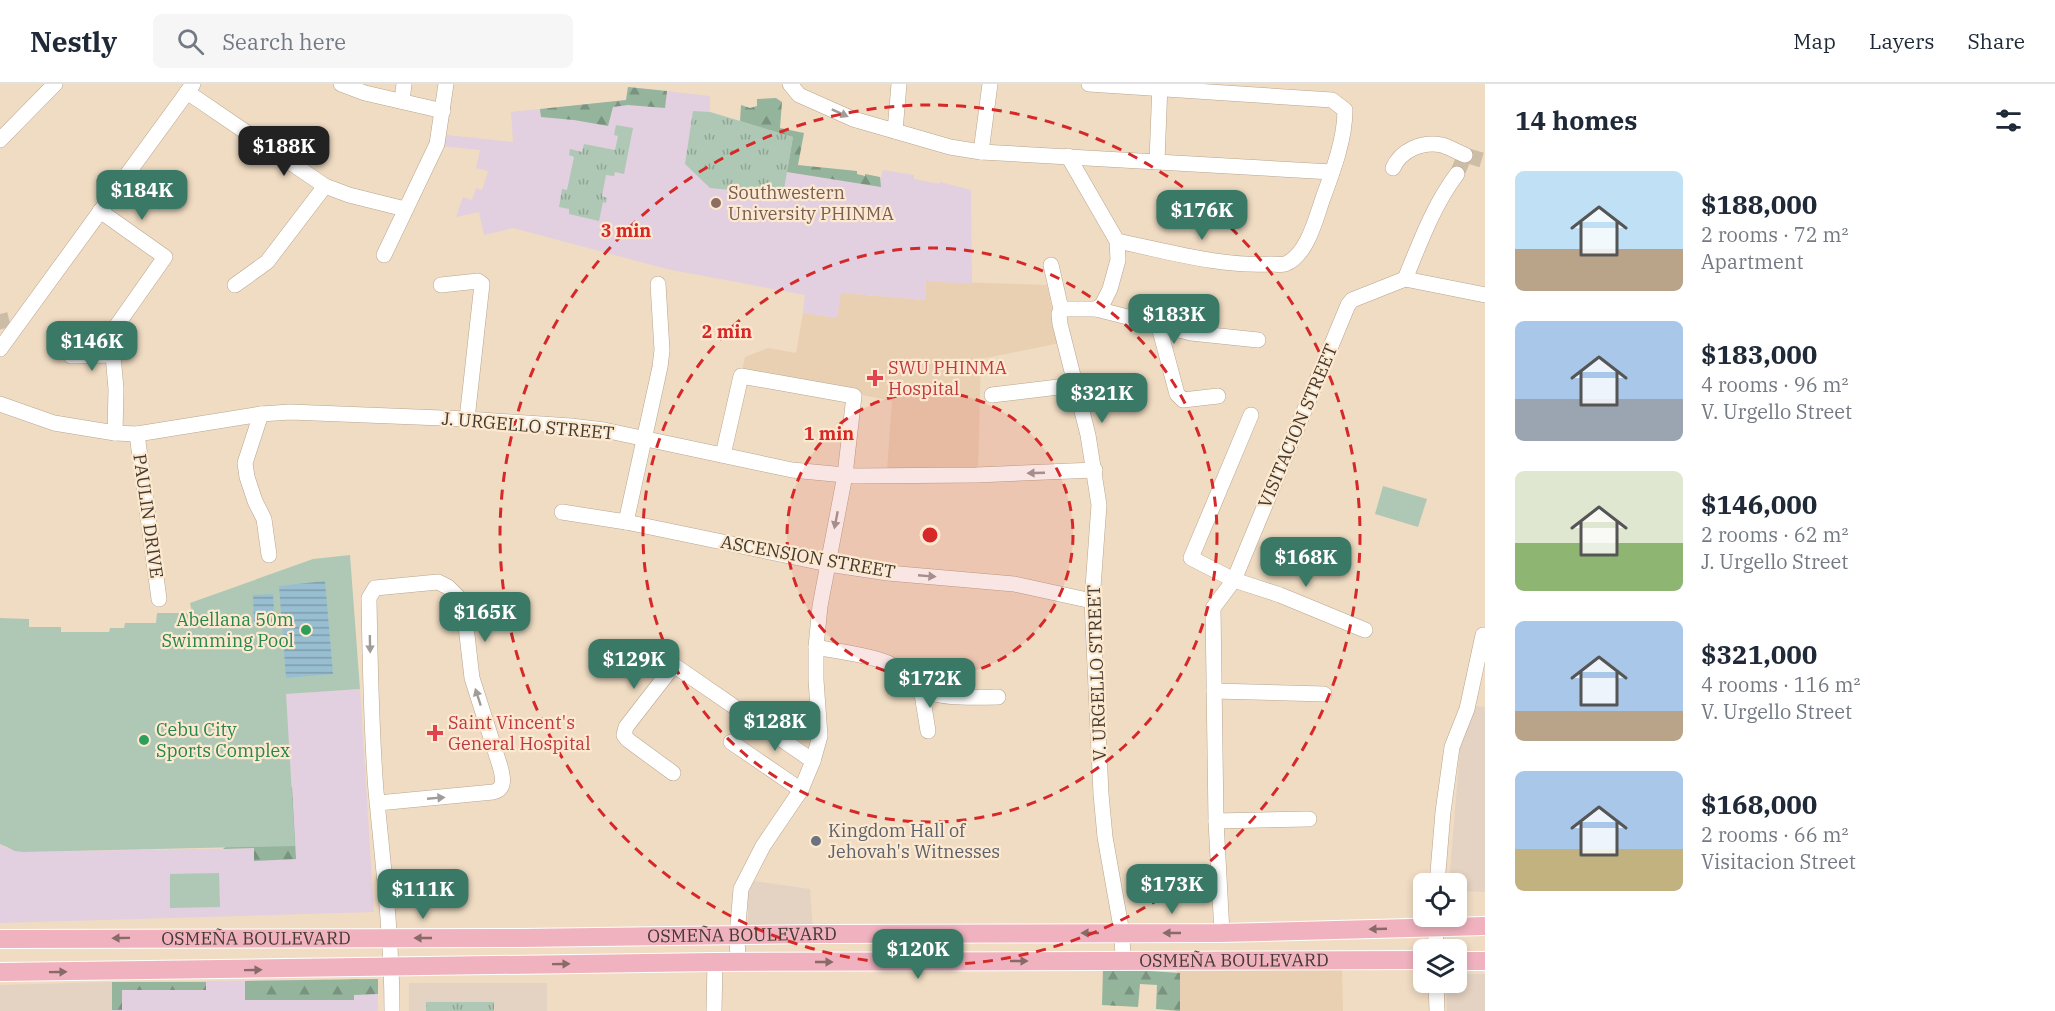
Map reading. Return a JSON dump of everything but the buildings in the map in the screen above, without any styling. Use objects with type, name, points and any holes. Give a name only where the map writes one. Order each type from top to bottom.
[{"type":"main road","name":"OSMEÑA BOULEVARD","points":[[0,939],[1222,933],[1413,923]]},
{"type":"main road","name":"OSMEÑA BOULEVARD","points":[[1467,925],[1485,926]]},
{"type":"main road","name":"OSMEÑA BOULEVARD","points":[[0,972],[715,962],[1413,960]]},
{"type":"main road","points":[[1467,961],[1485,961]]},
{"type":"street","points":[[0,141],[55,84]]},
{"type":"street","points":[[341,84],[365,93],[443,111]]},
{"type":"street","points":[[402,101],[404,84]]},
{"type":"street","points":[[384,255],[437,144],[446,84]]},
{"type":"street","points":[[790,84],[799,95],[853,119],[950,147],[981,152],[1332,172]]},
{"type":"street","points":[[896,131],[899,84]]},
{"type":"street","points":[[981,152],[990,84]]},
{"type":"street","points":[[1089,84],[1332,100],[1345,110],[1345,120],[1332,172],[1308,240],[1285,264],[1257,265],[1224,262],[1117,241]]},
{"type":"street","points":[[1157,161],[1160,87]]},
{"type":"street","points":[[0,349],[190,88],[325,186],[349,195],[405,209]]},
{"type":"street","points":[[1393,168],[1397,159],[1403,154],[1425,145],[1443,146],[1465,155]]},
{"type":"street","points":[[1068,156],[1117,241],[1118,260],[1110,289],[1102,305],[1096,309]]},
{"type":"street","points":[[1457,174],[1434,209],[1405,279],[1485,295]]},
{"type":"street","points":[[235,285],[267,262],[325,186]]},
{"type":"street","points":[[100,210],[165,257],[115,328]]},
{"type":"street","name":"V. URGELLO STREET","points":[[1051,265],[1061,309],[1060,324],[1088,435],[1099,504],[1092,601],[1101,794],[1122,933],[1123,961]]},
{"type":"street","name":"VISITACION STREET","points":[[1222,933],[1216,821],[1213,608],[1234,580],[1348,305],[1352,300],[1405,279]]},
{"type":"street","points":[[441,285],[478,281],[482,284],[467,419]]},
{"type":"street","points":[[626,522],[662,350],[658,284]]},
{"type":"street","points":[[1061,309],[1096,309],[1191,333],[1258,340]]},
{"type":"street","points":[[1158,323],[1177,394],[1183,400],[1218,396]]},
{"type":"street","points":[[71,356],[112,355],[116,389],[115,433]]},
{"type":"street","points":[[723,455],[741,376],[854,396],[845,475],[828,564],[816,646],[820,736],[801,790],[763,846],[741,889],[737,936],[738,962]]},
{"type":"street","points":[[992,395],[1075,385]]},
{"type":"street","name":"J. URGELLO STREET","points":[[0,404],[54,423],[115,433],[137,434],[261,414],[290,412],[467,419],[571,426],[644,438],[792,470],[845,475],[976,475],[1095,470]]},
{"type":"street","points":[[261,414],[245,464],[255,501],[264,519],[269,555]]},
{"type":"street","points":[[1251,415],[1191,558],[1234,580],[1280,595],[1365,630]]},
{"type":"street","name":"PAULIN DRIVE","points":[[137,434],[159,598]]},
{"type":"street","name":"ASCENSION STREET","points":[[562,512],[626,522],[828,564],[888,573],[1014,584],[1092,601]]},
{"type":"street","points":[[378,803],[493,792],[503,785],[503,777],[472,678],[465,609],[462,601],[448,586],[438,582],[375,588],[369,598],[370,682],[378,803],[388,938],[392,967],[392,1011]]},
{"type":"street","points":[[1438,873],[1452,747],[1467,708],[1483,635]]},
{"type":"street","points":[[816,646],[886,662],[906,673],[921,688],[948,695],[998,697]]},
{"type":"street","points":[[673,773],[624,735],[626,727],[675,666],[813,761]]},
{"type":"street","points":[[921,688],[928,731]]},
{"type":"street","points":[[1214,691],[1324,694]]},
{"type":"street","points":[[731,742],[801,790]]},
{"type":"street","points":[[1216,821],[1310,819]]},
{"type":"street","points":[[714,1011],[715,962]]},
{"type":"street","points":[[1436,993],[1437,1011]]},
{"type":"shaded area","name":"Southwestern University PHINMA","points":[[628,87],[710,96],[710,112],[802,139],[796,167],[881,178],[883,170],[914,175],[914,179],[939,184],[940,182],[971,190],[972,284],[926,281],[925,300],[841,293],[837,318],[803,313],[805,295],[667,269],[513,228],[484,235],[479,212],[456,217],[463,197],[472,200],[476,188],[482,190],[488,171],[476,168],[480,150],[442,146],[447,135],[513,142],[511,112],[626,100]]},
{"type":"shaded area","name":"SWU PHINMA Hospital","points":[[926,281],[1047,285],[1060,343],[981,359],[978,470],[887,470],[892,401],[741,374],[745,357],[768,348],[796,353],[803,313],[837,318],[841,293],[925,300]]},
{"type":"shaded area","points":[[360,689],[374,912],[0,923],[0,844],[6,848],[23,852],[254,848],[286,694]]},
{"type":"shaded area","points":[[1473,706],[1485,707],[1485,892],[1467,891],[1467,873],[1450,873],[1460,749]]},
{"type":"shaded area","points":[[754,881],[810,889],[813,930],[748,931],[748,894]]},
{"type":"shaded area","points":[[1342,967],[1343,1011],[1176,1011],[1177,969]]},
{"type":"shaded area","points":[[1467,974],[1485,974],[1485,1011],[1447,1011],[1446,993],[1467,993]]},
{"type":"shaded area","points":[[378,979],[378,1011],[112,1011],[112,982]]},
{"type":"shaded area","points":[[112,982],[112,1011],[0,1011],[0,985]]},
{"type":"shaded area","points":[[409,983],[547,983],[547,1011],[409,1011]]},
{"type":"green space","points":[[628,87],[667,91],[665,108],[628,105],[613,107],[608,126],[541,117],[540,109],[626,100]]},
{"type":"green space","points":[[776,98],[782,102],[780,128],[804,133],[798,165],[857,171],[857,174],[880,177],[881,187],[787,172],[793,137],[740,121],[741,105],[750,108],[757,106],[757,99]]},
{"type":"green space","points":[[693,111],[710,112],[793,137],[783,195],[710,188],[685,164]]},
{"type":"green space","points":[[616,125],[633,128],[624,174],[615,172],[614,176],[606,175],[602,196],[607,198],[606,203],[603,202],[599,221],[569,214],[569,209],[559,207],[562,189],[567,190],[574,157],[569,155],[570,149],[582,152],[584,144],[615,150],[618,136],[614,135]]},
{"type":"green space","points":[[1383,486],[1427,499],[1418,527],[1375,514]]},
{"type":"green space","name":"Cebu City Sports Complex","points":[[350,555],[360,689],[286,694],[295,846],[23,852],[0,844],[0,618],[29,619],[29,627],[61,627],[61,632],[109,632],[110,628],[124,628],[125,623],[156,623],[157,613],[192,613],[190,603],[313,559]]},
{"type":"green space","points":[[292,787],[296,859],[254,861],[254,848],[223,849]]},
{"type":"green space","points":[[219,873],[220,907],[170,908],[170,874]]},
{"type":"green space","points":[[1103,968],[1180,973],[1180,1011],[1156,1009],[1157,985],[1140,984],[1138,1007],[1102,1005]]},
{"type":"green space","points":[[378,979],[378,994],[354,995],[354,1000],[245,1000],[245,981]]},
{"type":"green space","points":[[112,982],[206,982],[206,990],[122,990],[122,1010],[112,1010]]},
{"type":"green space","points":[[426,1002],[494,1002],[494,1011],[426,1011]]},
{"type":"water","name":"Abellana 50m Swimming Pool","points":[[325,581],[333,674],[286,678],[279,586]]},
{"type":"water","points":[[273,594],[275,625],[254,625],[253,595]]},
{"type":"tunnel","points":[[1457,174],[1465,155],[1485,161]]},
{"type":"tunnel","points":[[0,314],[6,339]]},
{"type":"place","name":"Southwestern University PHINMA","points":[[716,203]]},
{"type":"place","name":"SWU PHINMA Hospital","points":[[875,378]]},
{"type":"place","name":"Abellana 50m Swimming Pool","points":[[306,630]]},
{"type":"place","name":"Saint Vincent's General Hospital","points":[[435,733]]},
{"type":"place","name":"Cebu City Sports Complex","points":[[144,740]]},
{"type":"place","name":"Kingdom Hall of Jehovah's Witnesses","points":[[816,841]]}]
